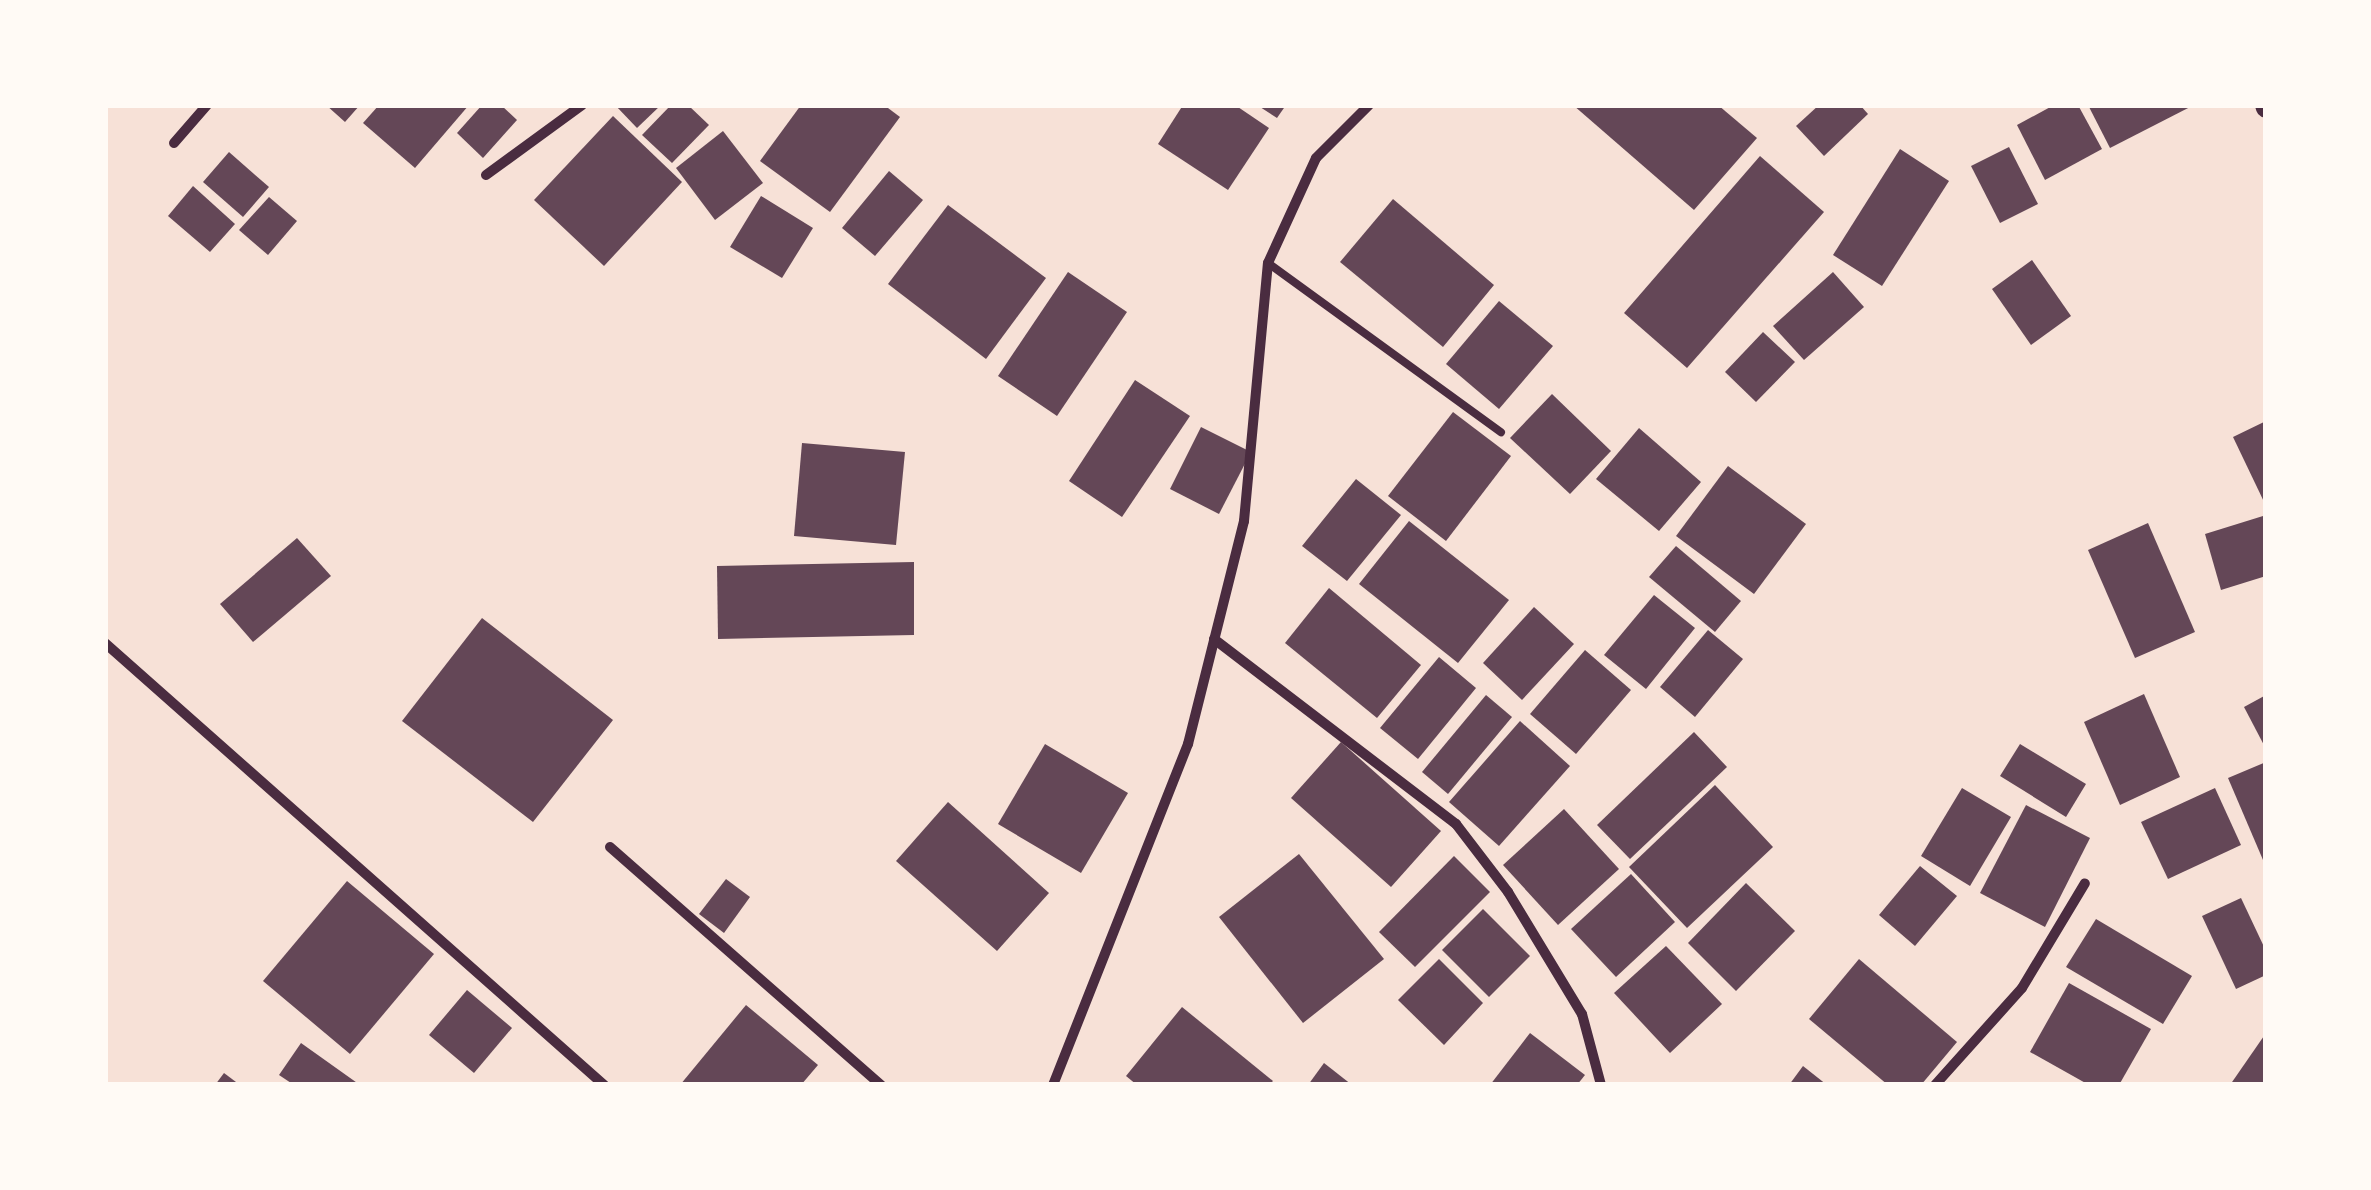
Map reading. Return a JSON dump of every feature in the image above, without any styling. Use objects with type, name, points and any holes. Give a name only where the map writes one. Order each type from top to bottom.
[{"type":"street","points":[[174,143],[207,105]]},
{"type":"street","points":[[486,175],[582,105]]},
{"type":"street","points":[[1053,1085],[1188,744],[1244,520],[1268,264],[1316,158],[1368,105]]},
{"type":"street","points":[[1214,639],[1456,824],[1508,892],[1582,1014],[1601,1085]]},
{"type":"street","points":[[105,643],[604,1085]]},
{"type":"street","points":[[610,847],[881,1085]]},
{"type":"street","points":[[1934,1085],[2022,988],[2084,882]]},
{"type":"lane","points":[[1268,264],[1501,432]]},
{"type":"building","points":[[326,105],[360,105],[345,122]]},
{"type":"building","points":[[379,105],[469,105],[415,168],[363,123]]},
{"type":"building","points":[[482,105],[501,105],[517,120],[483,158],[457,133]]},
{"type":"building","points":[[615,105],[661,105],[637,128]]},
{"type":"building","points":[[671,105],[688,105],[709,125],[672,163],[642,135]]},
{"type":"building","points":[[801,105],[884,105],[900,117],[830,212],[760,161]]},
{"type":"building","points":[[1183,105],[1235,105],[1269,128],[1228,190],[1158,144]]},
{"type":"building","points":[[1257,105],[1286,105],[1277,118]]},
{"type":"building","points":[[1573,105],[1718,105],[1757,138],[1694,210]]},
{"type":"building","points":[[1819,105],[1860,105],[1868,114],[1824,156],[1796,126]]},
{"type":"building","points":[[2054,105],[2078,105],[2102,149],[2045,180],[2017,125]]},
{"type":"building","points":[[2088,105],[2194,105],[2110,148]]},
{"type":"building","points":[[613,116],[682,182],[604,266],[534,200]]},
{"type":"building","points":[[723,131],[763,183],[715,220],[676,168]]},
{"type":"building","points":[[2009,147],[2038,204],[2000,223],[1971,166]]},
{"type":"building","points":[[1900,149],[1949,181],[1882,286],[1833,255]]},
{"type":"building","points":[[229,152],[269,187],[243,217],[203,182]]},
{"type":"building","points":[[1760,156],[1824,212],[1687,368],[1624,313]]},
{"type":"building","points":[[889,171],[923,200],[875,256],[842,228]]},
{"type":"building","points":[[193,186],[235,224],[210,252],[168,216]]},
{"type":"building","points":[[761,196],[813,228],[782,278],[730,247]]},
{"type":"building","points":[[269,197],[297,221],[268,255],[239,230]]},
{"type":"building","points":[[1393,199],[1494,285],[1443,347],[1340,262]]},
{"type":"building","points":[[948,205],[1046,278],[986,359],[888,284]]},
{"type":"building","points":[[2032,260],[2071,316],[2031,345],[1992,289]]},
{"type":"building","points":[[1068,272],[1127,312],[1057,416],[998,376]]},
{"type":"building","points":[[1833,272],[1864,307],[1804,360],[1773,326]]},
{"type":"building","points":[[1499,301],[1553,346],[1499,409],[1446,364]]},
{"type":"building","points":[[1763,332],[1795,362],[1756,402],[1725,372]]},
{"type":"building","points":[[1135,380],[1190,416],[1122,517],[1069,481]]},
{"type":"building","points":[[1552,394],[1611,451],[1570,494],[1510,438]]},
{"type":"building","points":[[1453,412],[1511,456],[1446,541],[1388,496]]},
{"type":"building","points":[[2266,421],[2266,506],[2233,437]]},
{"type":"building","points":[[1201,427],[1251,452],[1219,514],[1170,489]]},
{"type":"building","points":[[1639,428],[1701,482],[1659,531],[1596,479]]},
{"type":"building","points":[[802,443],[905,452],[896,545],[794,536]]},
{"type":"building","points":[[1728,466],[1806,524],[1754,594],[1676,536]]},
{"type":"building","points":[[1356,479],[1401,515],[1347,581],[1302,546]]},
{"type":"building","points":[[2263,516],[2266,576],[2221,590],[2205,534]]},
{"type":"building","points":[[1409,521],[1509,600],[1458,663],[1359,584]]},
{"type":"building","points":[[2148,523],[2195,632],[2135,658],[2088,550]]},
{"type":"building","points":[[297,538],[331,576],[253,642],[220,604]]},
{"type":"building","points":[[1676,546],[1741,601],[1715,632],[1649,577]]},
{"type":"building","points":[[914,562],[914,635],[718,639],[717,566]]},
{"type":"building","points":[[1329,588],[1421,665],[1377,718],[1285,643]]},
{"type":"building","points":[[1654,595],[1695,628],[1646,689],[1604,655]]},
{"type":"building","points":[[1534,607],[1574,644],[1522,700],[1483,663]]},
{"type":"building","points":[[482,618],[613,720],[533,822],[402,721]]},
{"type":"building","points":[[1708,630],[1743,659],[1695,717],[1660,687]]},
{"type":"building","points":[[1585,650],[1631,690],[1576,754],[1530,714]]},
{"type":"building","points":[[1439,657],[1476,688],[1418,759],[1380,728]]},
{"type":"building","points":[[2144,694],[2180,777],[2120,805],[2084,722]]},
{"type":"building","points":[[1486,695],[1512,717],[1448,794],[1422,772]]},
{"type":"building","points":[[2266,695],[2266,749],[2244,707]]},
{"type":"building","points":[[1520,721],[1570,766],[1499,846],[1449,802]]},
{"type":"building","points":[[1694,732],[1727,767],[1630,859],[1597,825]]},
{"type":"building","points":[[1341,742],[1441,831],[1391,887],[1291,798]]},
{"type":"building","points":[[1045,744],[1128,793],[1081,873],[998,824]]},
{"type":"building","points":[[2020,744],[2086,784],[2066,817],[2000,776]]},
{"type":"building","points":[[2266,762],[2266,867],[2228,778]]},
{"type":"building","points":[[1715,785],[1773,847],[1687,928],[1629,867]]},
{"type":"building","points":[[1962,788],[2011,817],[1970,886],[1921,856]]},
{"type":"building","points":[[2215,788],[2241,845],[2168,879],[2141,822]]},
{"type":"building","points":[[948,802],[1049,893],[997,951],[896,861]]},
{"type":"building","points":[[2026,805],[2090,838],[2045,927],[1980,893]]},
{"type":"building","points":[[1564,809],[1619,869],[1558,925],[1503,865]]},
{"type":"building","points":[[1299,854],[1384,959],[1303,1023],[1219,917]]},
{"type":"building","points":[[1454,856],[1490,892],[1415,967],[1379,932]]},
{"type":"building","points":[[1920,866],[1957,896],[1915,946],[1879,915]]},
{"type":"building","points":[[1631,874],[1675,922],[1616,977],[1571,929]]},
{"type":"building","points":[[726,879],[750,897],[724,933],[699,914]]},
{"type":"building","points":[[347,881],[434,954],[350,1054],[263,981]]},
{"type":"building","points":[[1746,883],[1795,931],[1736,991],[1688,943]]},
{"type":"building","points":[[2241,898],[2266,951],[2266,975],[2236,989],[2202,916]]},
{"type":"building","points":[[1483,909],[1530,956],[1489,997],[1442,950]]},
{"type":"building","points":[[2096,919],[2192,976],[2163,1024],[2066,967]]},
{"type":"building","points":[[1666,946],[1722,1004],[1670,1053],[1614,993]]},
{"type":"building","points":[[1439,959],[1483,1003],[1444,1045],[1398,1000]]},
{"type":"building","points":[[1859,959],[1957,1042],[1921,1085],[1888,1085],[1809,1019]]},
{"type":"building","points":[[2069,983],[2151,1029],[2119,1085],[2089,1085],[2030,1052]]},
{"type":"building","points":[[467,990],[512,1028],[474,1073],[429,1035]]},
{"type":"building","points":[[746,1005],[818,1065],[801,1085],[680,1085]]},
{"type":"building","points":[[1182,1007],[1273,1081],[1269,1085],[1137,1085],[1126,1076]]},
{"type":"building","points":[[1530,1033],[1585,1075],[1577,1085],[1490,1085]]},
{"type":"building","points":[[2266,1033],[2266,1085],[2230,1085]]},
{"type":"building","points":[[301,1043],[360,1085],[294,1085],[279,1075]]},
{"type":"building","points":[[1324,1063],[1352,1085],[1308,1085]]},
{"type":"building","points":[[1803,1066],[1827,1085],[1789,1085]]},
{"type":"building","points":[[224,1073],[240,1085],[215,1085]]}]
